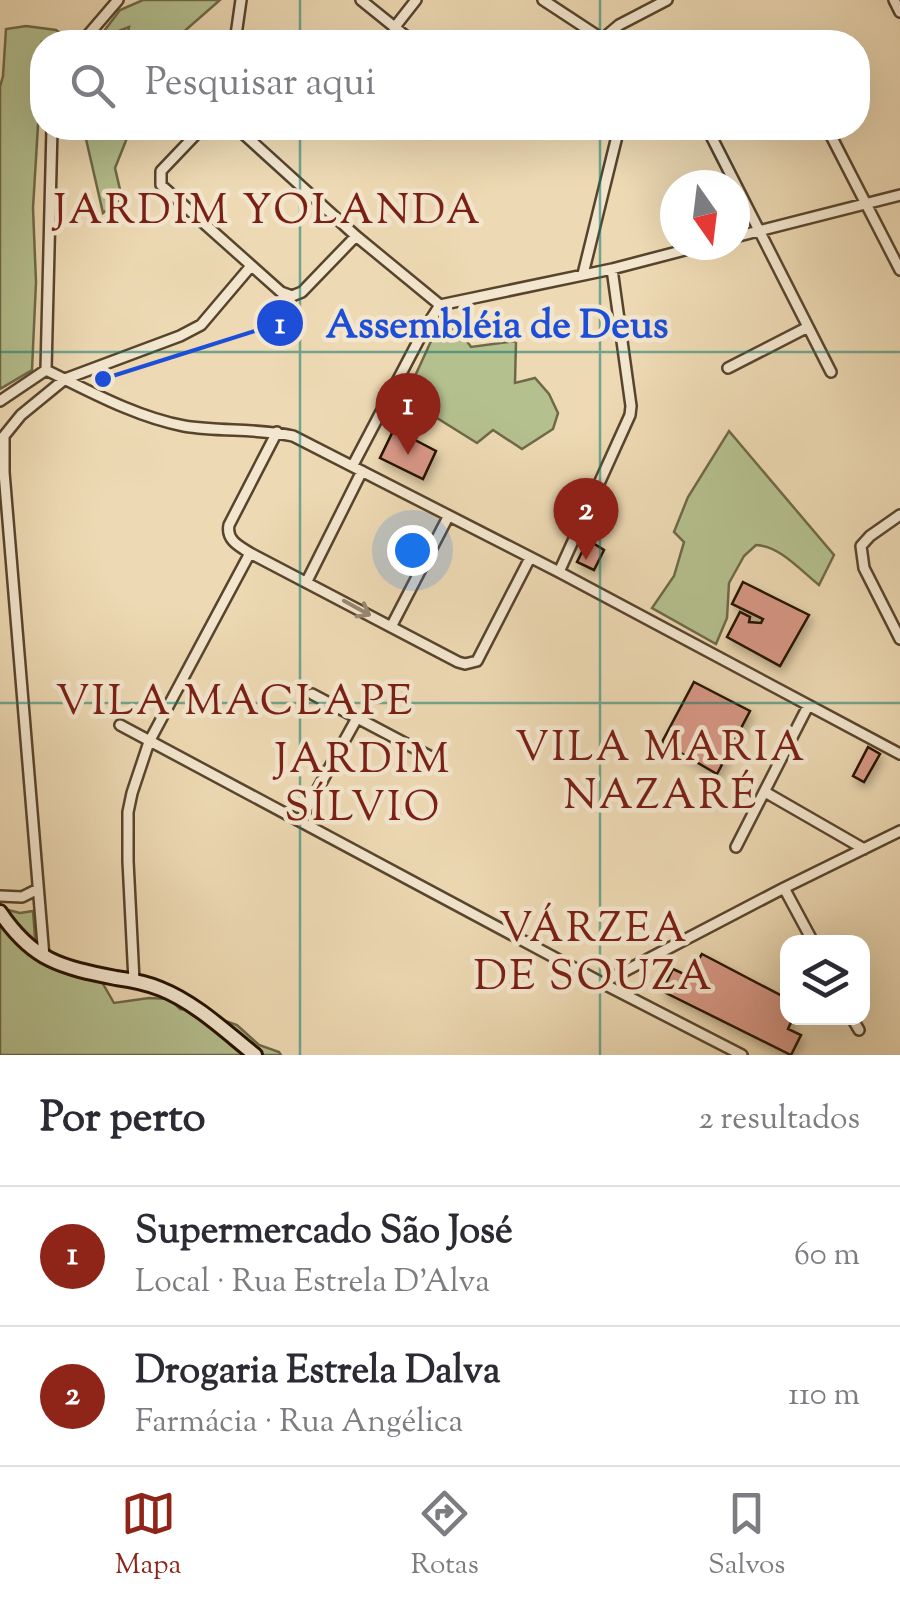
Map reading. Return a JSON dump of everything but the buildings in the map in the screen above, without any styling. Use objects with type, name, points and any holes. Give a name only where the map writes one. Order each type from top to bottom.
[{"type":"street","points":[[92,30],[118,0]]},
{"type":"street","points":[[237,30],[242,0]]},
{"type":"street","points":[[361,0],[397,30]]},
{"type":"street","points":[[394,28],[416,0]]},
{"type":"street","points":[[543,0],[586,30]]},
{"type":"street","points":[[614,30],[666,0]]},
{"type":"street","points":[[894,0],[900,12]]},
{"type":"street","points":[[46,370],[52,140]]},
{"type":"street","points":[[191,140],[161,171],[161,184],[281,292],[292,296],[302,292],[356,236]]},
{"type":"street","points":[[250,140],[356,236],[440,305]]},
{"type":"street","points":[[583,274],[616,140]]},
{"type":"street","points":[[713,140],[831,372]]},
{"type":"street","points":[[833,140],[900,270]]},
{"type":"street","points":[[750,233],[900,196]]},
{"type":"street","points":[[307,581],[424,330],[440,305],[660,256]]},
{"type":"street","points":[[44,957],[4,436],[9,427],[65,380],[192,331],[209,317],[251,266]]},
{"type":"street","points":[[559,572],[630,415],[612,268]]},
{"type":"street","points":[[728,368],[808,327]]},
{"type":"street","points":[[46,370],[165,422],[277,432],[311,444],[900,754]]},
{"type":"street","points":[[0,401],[46,370]]},
{"type":"street","points":[[277,432],[229,525],[232,540],[250,554],[458,662],[476,661],[530,558]]},
{"type":"street","points":[[900,515],[862,546],[864,568],[900,638]]},
{"type":"street","points":[[391,627],[448,517]]},
{"type":"street","points":[[134,981],[128,812],[132,793],[149,742],[250,554]]},
{"type":"street","points":[[312,694],[433,758]]},
{"type":"street","points":[[736,848],[808,706]]},
{"type":"street","points":[[300,821],[357,718]]},
{"type":"street","points":[[120,725],[742,1055]]},
{"type":"street","points":[[764,792],[864,849]]},
{"type":"street","points":[[602,983],[900,831]]},
{"type":"street","points":[[784,888],[809,935]]},
{"type":"street","points":[[0,896],[22,897],[38,890]]},
{"type":"street","points":[[0,912],[19,937],[44,957],[86,972],[164,990],[255,1055]]},
{"type":"street","points":[[856,1025],[859,1030]]},
{"type":"green space","points":[[143,0],[220,0],[186,30],[105,30],[120,10]]},
{"type":"green space","points":[[26,26],[56,30],[30,30],[30,140],[37,140],[32,370],[0,389],[0,87],[6,29]]},
{"type":"green space","points":[[86,140],[126,140],[115,168],[122,198],[103,213]]},
{"type":"green space","points":[[437,328],[458,329],[471,347],[516,341],[515,383],[535,378],[549,394],[558,413],[553,429],[522,449],[493,430],[477,443],[405,398]]},
{"type":"green space","points":[[729,431],[834,555],[819,585],[781,554],[756,545],[744,556],[729,583],[727,618],[716,644],[652,608],[674,576],[684,542],[674,532],[688,497]]},
{"type":"green space","points":[[8,910],[33,911],[35,937],[55,959],[99,977],[114,1003],[170,999],[180,1009],[237,1025],[259,1045],[281,1055],[0,1055],[0,915],[10,914]]},
{"type":"place","name":"Assembléia de Deus","points":[[103,379]]},
{"type":"place","name":"Supermercado São José","points":[[408,455]]},
{"type":"place","name":"Drogaria Estrela Dalva","points":[[586,560]]},
{"type":"district","name":"JARDIM YOLANDA","points":[[268,208]]},
{"type":"district","name":"VILA MACLAPE","points":[[235,699]]},
{"type":"district","name":"VILA MARIA NAZARÉ","points":[[661,769]]},
{"type":"district","name":"JARDIM SÍLVIO","points":[[363,781]]},
{"type":"district","name":"VÁRZEA DE SOUZA","points":[[594,950]]}]
